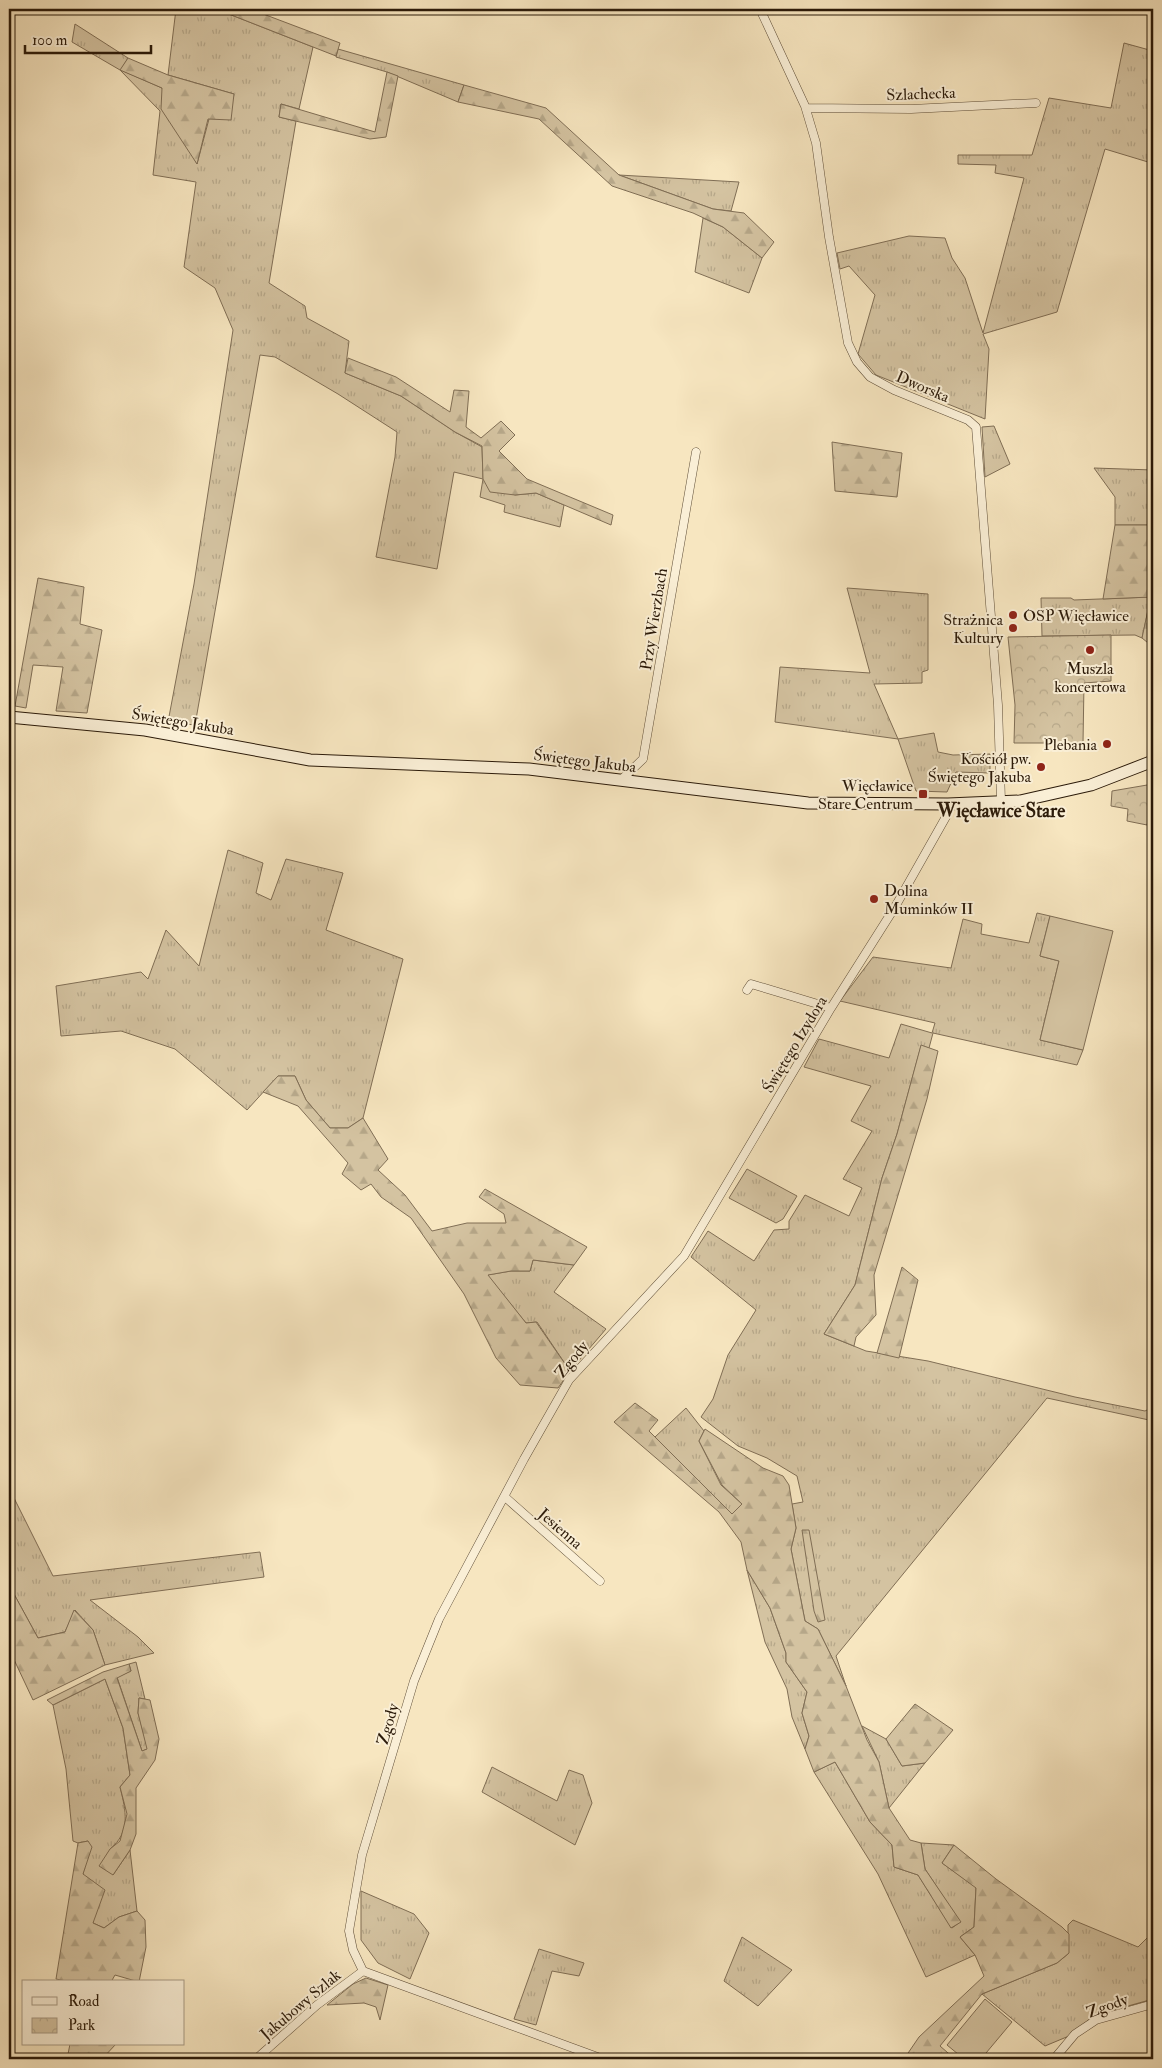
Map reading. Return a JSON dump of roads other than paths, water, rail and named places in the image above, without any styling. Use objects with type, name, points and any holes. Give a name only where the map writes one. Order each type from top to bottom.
[{"type":"street","name":"Dworska","points":[[760,9],[806,108],[816,143],[828,237],[848,343],[857,362],[870,377],[894,390],[960,416],[976,427],[998,705],[1001,801]]},
{"type":"street","name":"Szlachecka","points":[[806,108],[911,109],[1036,103]]},
{"type":"street","name":"Przy Wierzbach","points":[[621,780],[643,759],[696,452]]},
{"type":"street","name":"Świętego Jakuba","points":[[9,717],[145,730],[310,760],[529,769],[808,803],[948,804],[1020,801],[1091,785],[1153,761]]},
{"type":"street","name":"Świętego Izydora","points":[[652,1291],[684,1256],[831,1008],[895,908],[947,815],[948,804]]},
{"type":"street","points":[[747,990],[751,984],[831,1008]]},
{"type":"street","name":"Zgody","points":[[363,1971],[353,1950],[349,1932],[362,1856],[404,1712],[439,1619],[569,1380],[652,1291]]},
{"type":"street","name":"Jesienna","points":[[505,1497],[600,1581]]},
{"type":"street","points":[[363,1971],[603,2059]]},
{"type":"street","name":"Jakubowy Szlak","points":[[256,2059],[317,2005],[363,1971]]},
{"type":"street","name":"Zgody","points":[[1054,2059],[1075,2034],[1096,2020],[1153,2004]]},
{"type":"place","name":"OSP Więcławice","points":[[1013,615]]},
{"type":"place","name":"Strażnica Kultury","points":[[1013,628]]},
{"type":"place","name":"Muszla koncertowa","points":[[1090,650]]},
{"type":"place","name":"Plebania","points":[[1107,744]]},
{"type":"place","name":"Kościół pw. Świętego Jakuba","points":[[1041,767]]},
{"type":"place","name":"Więcławice Stare Centrum","points":[[923,794]]},
{"type":"place","name":"Dolina Muminków II","points":[[874,899]]},
{"type":"district","name":"Więcławice Stare","points":[[1001,810]]}]
